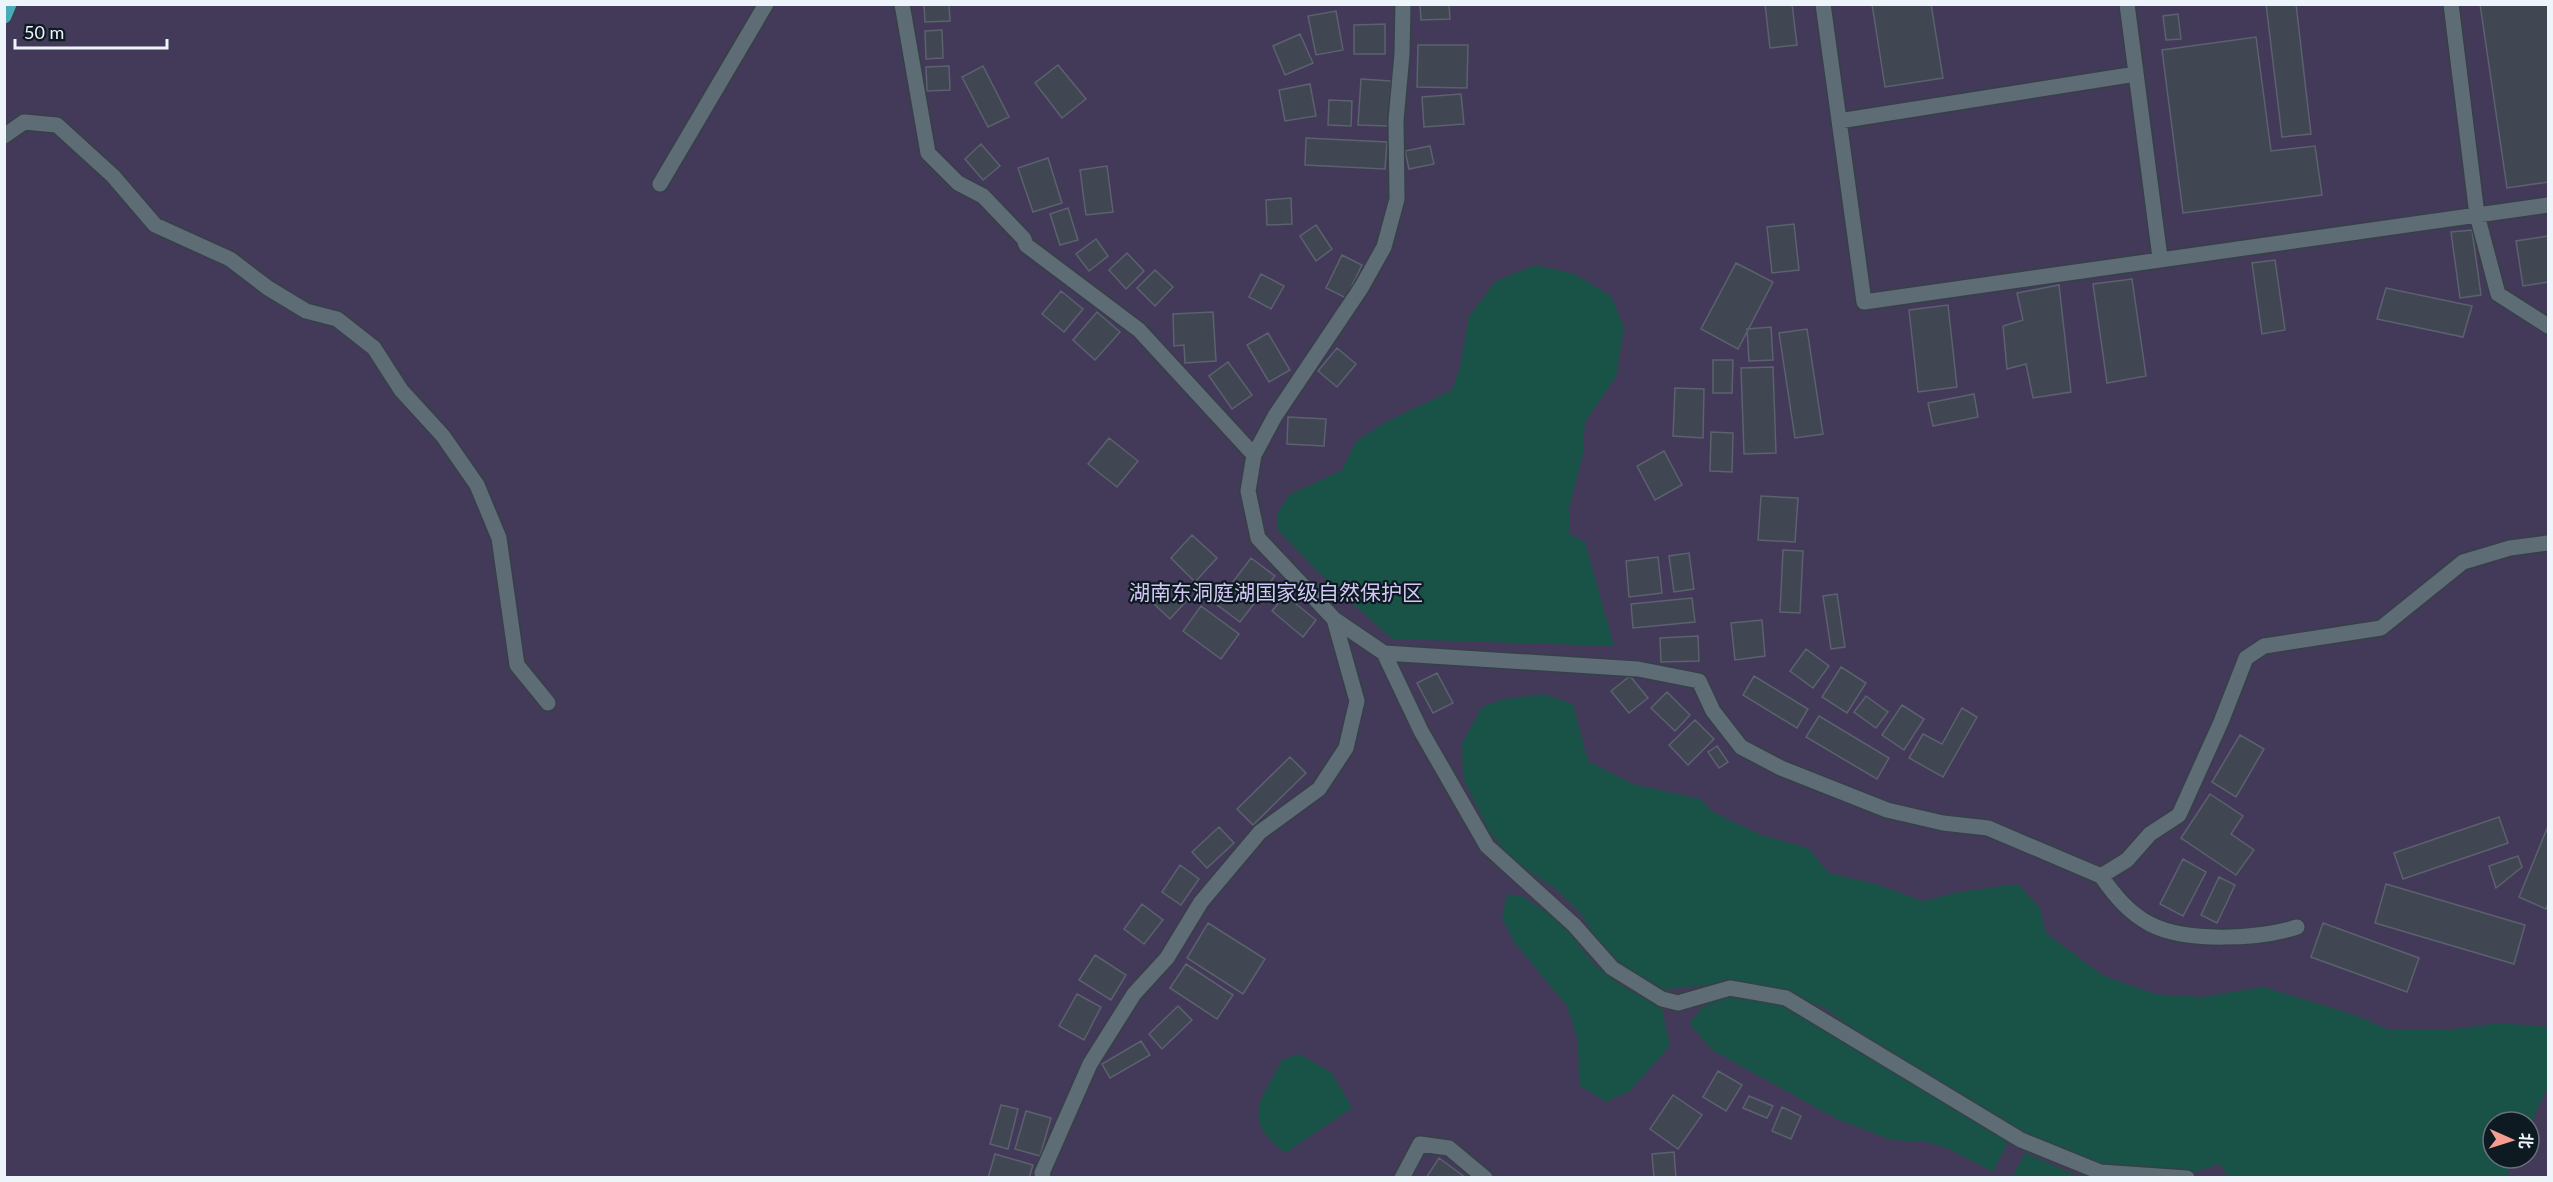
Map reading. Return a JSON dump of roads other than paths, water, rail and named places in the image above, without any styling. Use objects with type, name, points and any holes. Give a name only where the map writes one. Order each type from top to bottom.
[{"type":"main road","points":[[4,16],[9,4]]},
{"type":"street","points":[[660,184],[766,4]]},
{"type":"street","points":[[902,4],[928,153],[958,183],[983,196],[1024,239],[1026,245],[1138,330],[1254,455]]},
{"type":"street","points":[[1403,4],[1402,54],[1396,120],[1397,199],[1384,247],[1361,288],[1275,416],[1254,455],[1248,491],[1258,538],[1335,619],[1384,653],[1421,731],[1487,846],[1574,925],[1612,968],[1662,999],[1678,1003],[1730,988],[1786,998],[2021,1140],[2100,1172],[2187,1178]]},
{"type":"street","points":[[1823,4],[1864,302],[2160,258],[2548,205]]},
{"type":"street","points":[[2127,4],[2160,258]]},
{"type":"street","points":[[2451,4],[2477,215],[2498,294],[2548,326]]},
{"type":"street","points":[[1839,121],[2136,74]]},
{"type":"street","points":[[4,135],[24,122],[57,125],[113,176],[155,225],[230,259],[268,288],[306,311],[337,319],[374,348],[401,390],[443,436],[477,485],[499,538],[517,665],[548,704]]},
{"type":"street","points":[[2101,876],[2127,860],[2150,834],[2179,814],[2221,722],[2246,658],[2264,646],[2381,627],[2463,562],[2510,548],[2548,543]]},
{"type":"street","points":[[1043,1178],[1042,1173],[1080,1083],[1134,994],[1167,958],[1201,902],[1260,832],[1318,789],[1346,748],[1357,701],[1335,619]]},
{"type":"street","points":[[1384,653],[1638,669],[1699,681],[1713,711],[1741,747],[1780,768],[1887,810],[1943,823],[1989,828],[2101,876],[2121,903],[2152,925],[2202,938],[2276,934],[2297,927]]},
{"type":"street","points":[[1402,1178],[1420,1144],[1449,1148],[1485,1178]]},
{"type":"park label","name":"湖南东洞庭湖国家级自然保护区","points":[[1276,591]]}]
